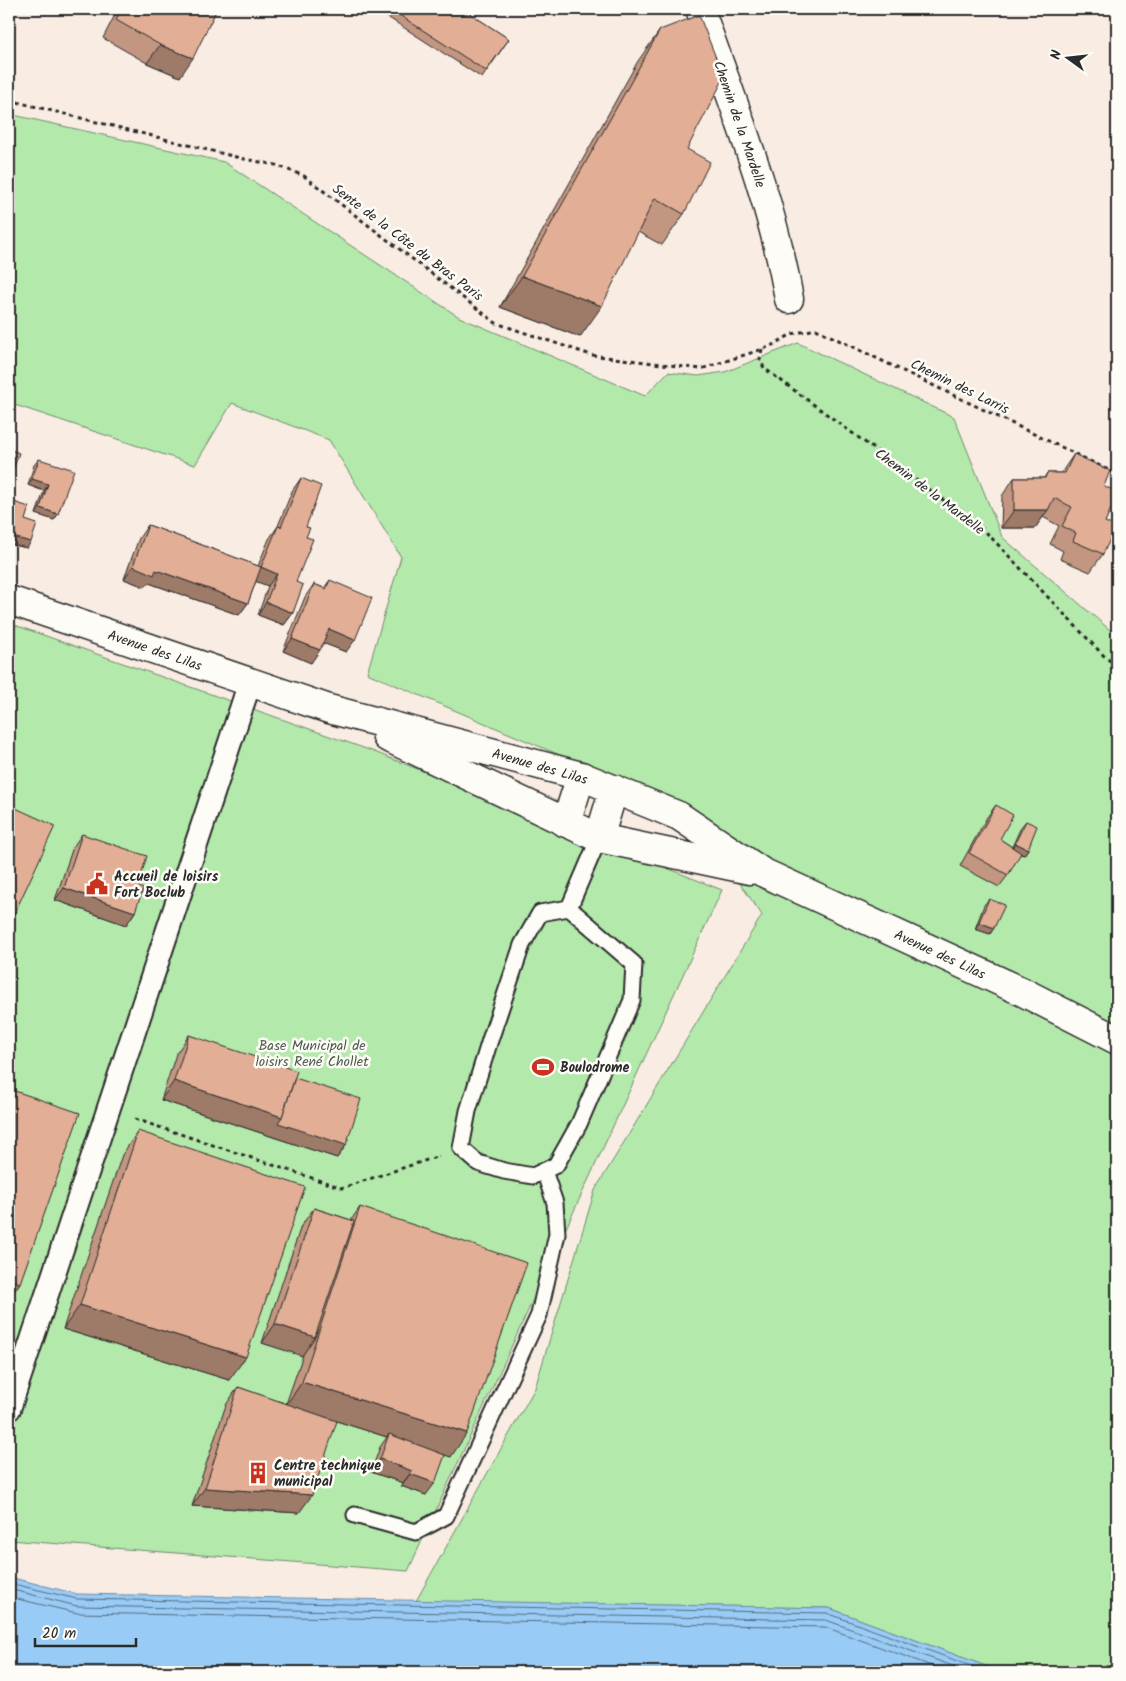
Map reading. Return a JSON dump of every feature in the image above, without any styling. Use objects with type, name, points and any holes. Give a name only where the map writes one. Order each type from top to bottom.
[{"type":"street","name":"Chemin de la Mardelle","points":[[700,9],[760,180],[785,272],[789,299]]},
{"type":"street","name":"Avenue des Lilas","points":[[9,600],[330,709],[581,776],[614,789],[679,816],[762,872],[1021,991],[1117,1040]]},
{"type":"street","points":[[9,1409],[250,682]]},
{"type":"street","name":"Avenue des Lilas","points":[[330,709],[599,838],[762,872]]},
{"type":"street","points":[[566,823],[581,776]]},
{"type":"street","points":[[599,838],[614,789]]},
{"type":"lane","points":[[569,908],[599,838]]},
{"type":"lane","points":[[569,908],[634,964],[632,1000],[579,1124],[556,1165],[533,1176],[478,1164],[461,1148],[471,1102],[522,944],[540,913],[569,908]]},
{"type":"lane","points":[[356,1515],[416,1532],[446,1516],[539,1315],[557,1234],[555,1203],[544,1171]]},
{"type":"path","name":"Sente de la Côte du Bras Paris","points":[[9,100],[244,159],[276,165],[304,176],[496,323],[591,355],[701,369],[763,349],[792,334]]},
{"type":"path","name":"Chemin des Larris","points":[[792,334],[816,329],[1117,474]]},
{"type":"path","name":"Chemin de la Mardelle","points":[[763,349],[760,359],[764,368],[984,530],[1105,657],[1117,666]]},
{"type":"path","points":[[108,1111],[342,1188],[461,1148]]},
{"type":"green space","points":[[9,114],[224,162],[459,317],[645,396],[668,372],[698,376],[725,372],[798,343],[954,417],[1002,537],[1117,636],[1117,1672],[1002,1672],[829,1608],[416,1601],[535,1388],[595,1190],[762,915],[689,810],[367,673],[401,557],[329,440],[232,403],[195,465],[9,403]]},
{"type":"green space","name":"Base Municipal de loisirs René Chollet","points":[[9,623],[372,751],[722,890],[408,1571],[9,1540]]},
{"type":"water","points":[[9,1577],[77,1594],[829,1608],[1002,1672],[9,1672]]},
{"type":"building","points":[[121,9],[217,9],[193,58],[160,45],[116,20]]},
{"type":"building","points":[[390,9],[463,9],[509,39],[486,71]]},
{"type":"building","points":[[699,15],[724,78],[687,149],[710,162],[684,214],[655,198],[602,306],[522,276],[660,30]]},
{"type":"building","points":[[9,449],[19,453],[9,481]]},
{"type":"building","points":[[1074,454],[1110,471],[1104,486],[1117,492],[1105,522],[1116,527],[1103,554],[1073,541],[1076,533],[1062,526],[1072,507],[1054,498],[1048,510],[1014,510],[1014,478],[1045,478],[1047,473],[1065,473]]},
{"type":"building","points":[[39,459],[74,470],[58,514],[40,508],[48,484],[32,479]]},
{"type":"building","points":[[301,478],[321,486],[306,527],[310,528],[306,537],[313,539],[296,582],[303,585],[293,613],[266,602],[277,574],[261,567],[278,526],[281,527]]},
{"type":"building","points":[[14,502],[29,507],[25,520],[37,524],[31,542],[9,536],[9,516]]},
{"type":"building","points":[[148,525],[261,567],[248,603],[156,570],[154,575],[133,566]]},
{"type":"building","points":[[330,580],[372,598],[355,640],[329,629],[320,650],[292,639],[314,584],[326,589]]},
{"type":"building","points":[[9,805],[55,826],[9,925]]},
{"type":"building","points":[[996,805],[1013,815],[1000,839],[1021,853],[1008,875],[969,853]]},
{"type":"building","points":[[1026,821],[1037,826],[1028,849],[1015,843]]},
{"type":"building","name":"Accueil de loisirs Fort Boclub","points":[[82,834],[147,856],[138,886],[143,889],[135,912],[64,888]]},
{"type":"building","points":[[989,899],[1005,905],[994,928],[979,922]]},
{"type":"building","points":[[189,1035],[297,1071],[282,1117],[174,1081]]},
{"type":"building","points":[[295,1078],[361,1099],[346,1145],[278,1123],[282,1117]]},
{"type":"building","points":[[9,1089],[80,1113],[20,1283],[9,1280]]},
{"type":"building","points":[[138,1131],[305,1187],[246,1357],[80,1305]]},
{"type":"building","points":[[360,1207],[527,1263],[467,1433],[302,1382]]},
{"type":"building","points":[[314,1208],[354,1221],[315,1337],[275,1324]]},
{"type":"building","name":"Centre technique municipal","points":[[238,1387],[337,1421],[312,1495],[205,1488]]},
{"type":"building","points":[[389,1434],[445,1455],[435,1483],[410,1474],[412,1471],[380,1459]]},
{"type":"place","name":"Accueil de loisirs Fort Boclub","points":[[97,884]]},
{"type":"place","name":"Boulodrome","points":[[543,1067]]},
{"type":"place","name":"Centre technique municipal","points":[[258,1473]]}]
